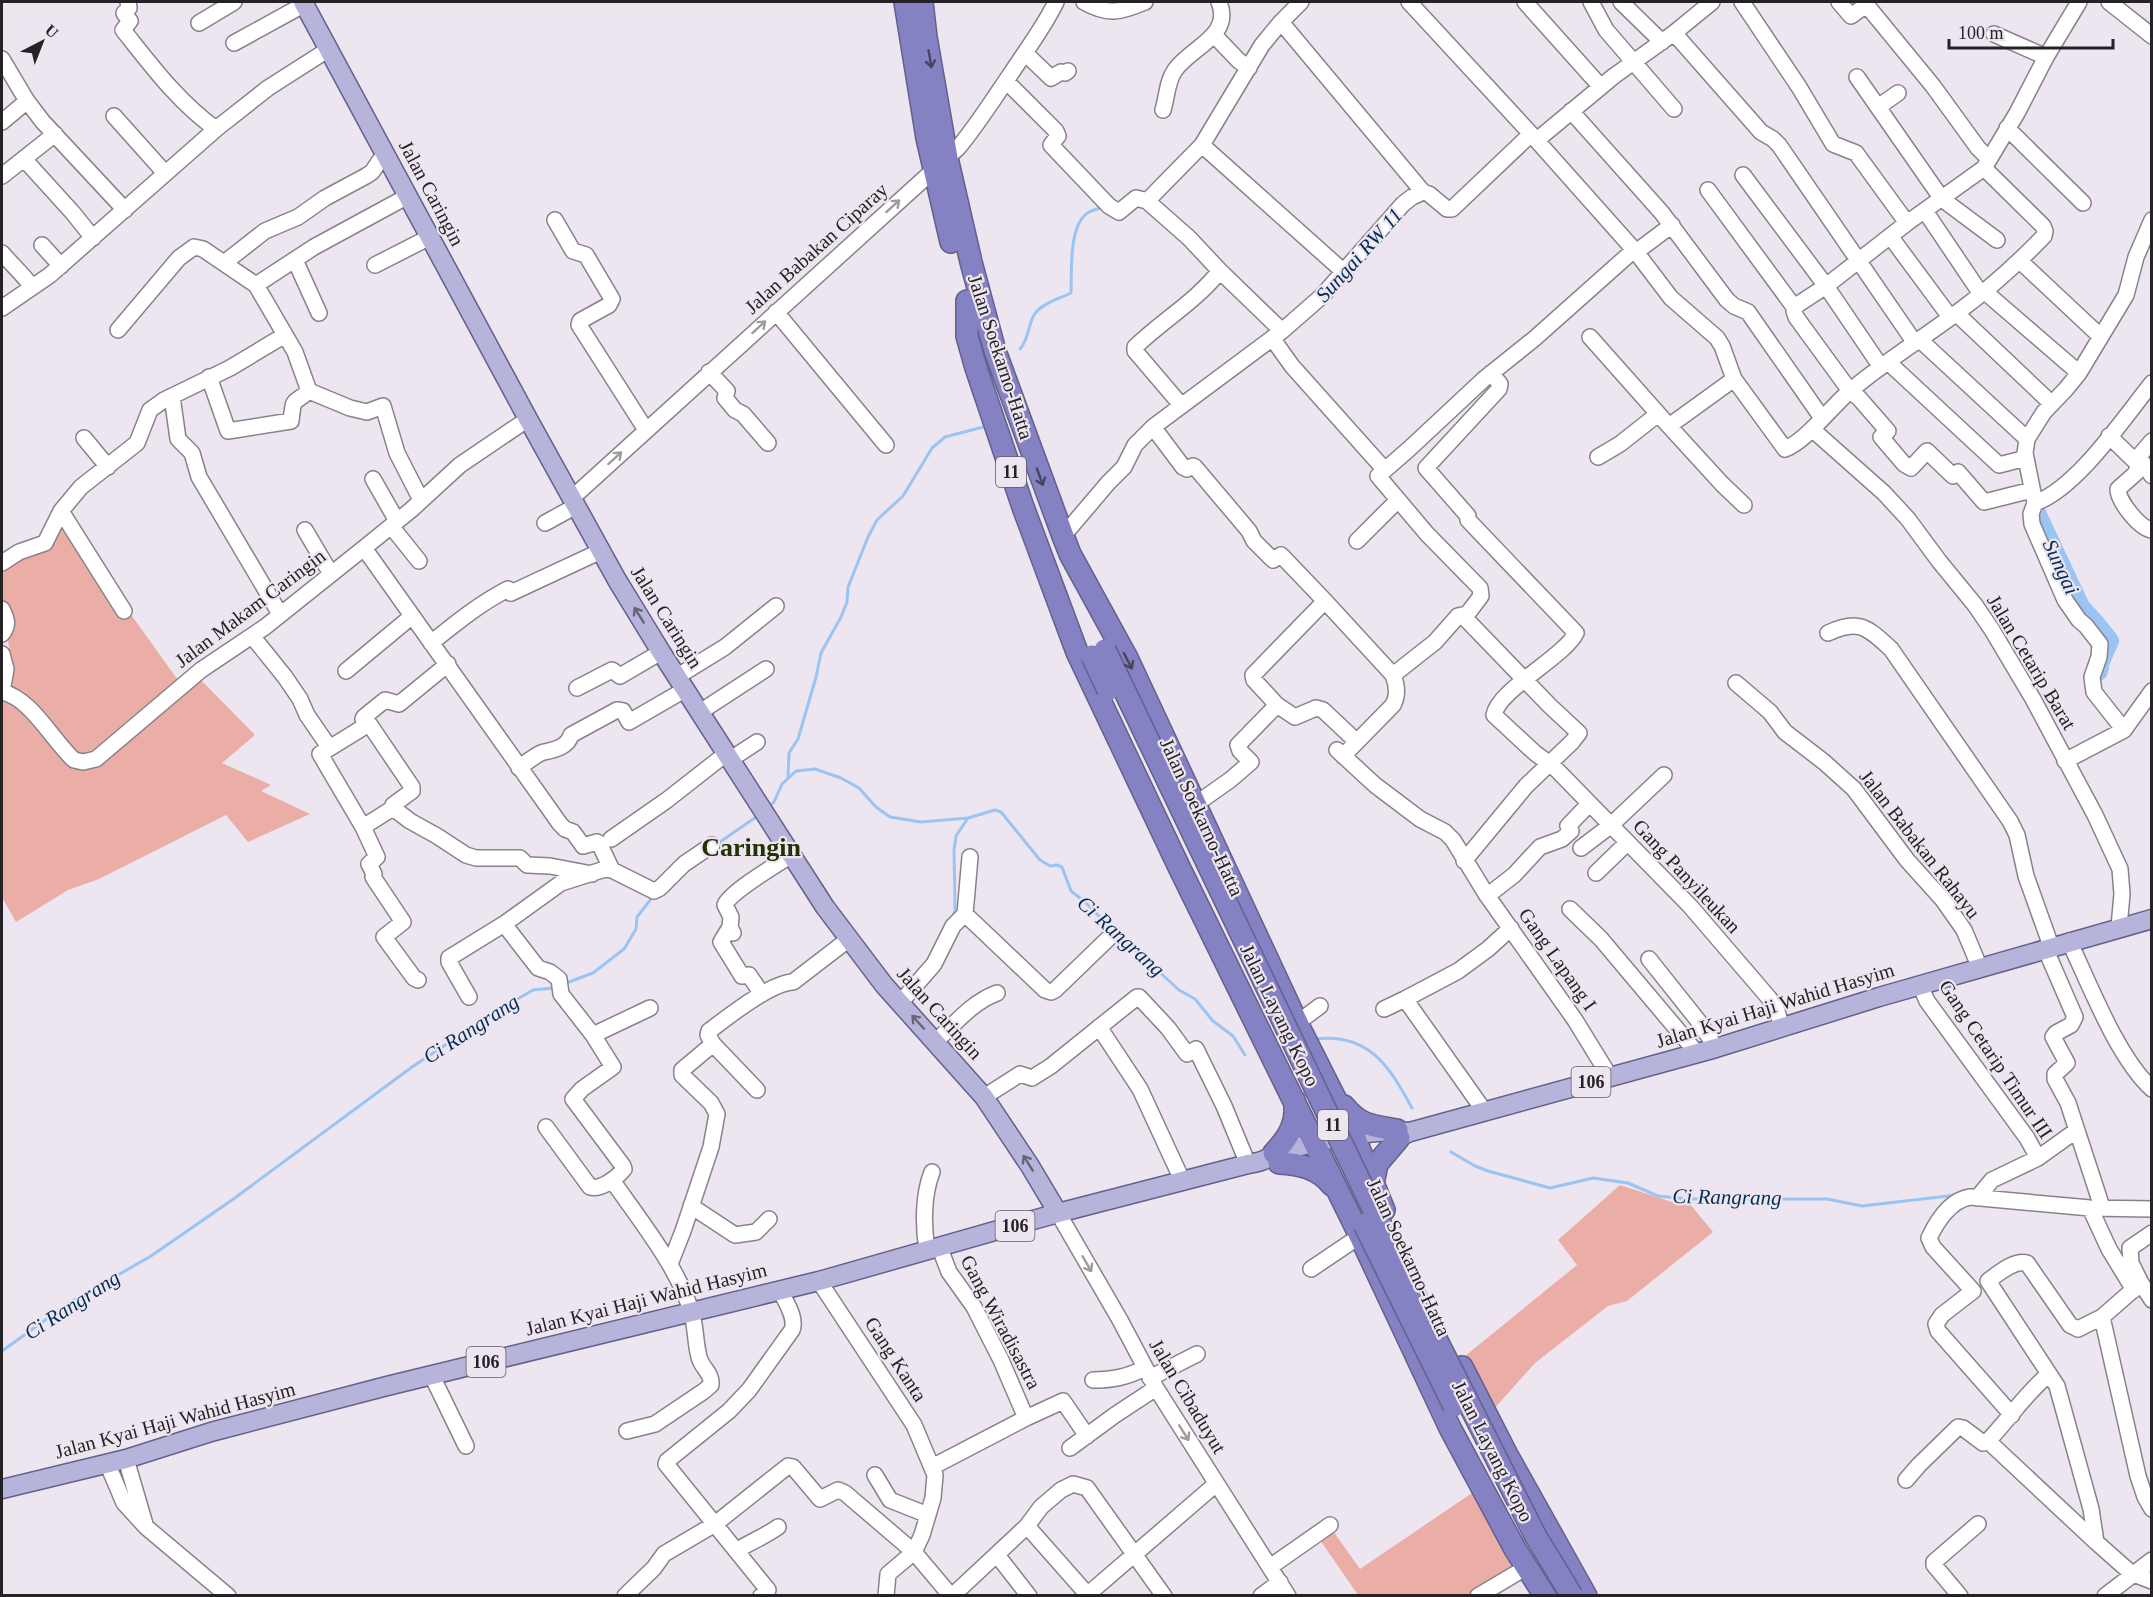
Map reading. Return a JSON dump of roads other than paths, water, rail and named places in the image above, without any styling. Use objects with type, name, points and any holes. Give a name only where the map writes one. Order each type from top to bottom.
[{"type":"highway","name":"Jalan Soekarno-Hatta","points":[[905,2],[967,301],[984,366],[1007,438],[1062,583]]},
{"type":"highway","name":"Jalan Soekarno-Hatta","points":[[922,2],[940,164],[965,240],[995,351],[1066,545],[1127,658],[1297,1023],[1356,1142],[1373,1185],[1421,1286],[1507,1455],[1586,1596]]},
{"type":"highway","name":"Jalan Soekarno-Hatta","points":[[967,301],[967,336],[976,368],[1023,507],[1074,646],[1109,724],[1247,1008],[1294,1099],[1464,1455],[1515,1549],[1545,1596]]},
{"type":"highway","name":"Jalan Layang Kopo","points":[[1066,545],[1099,653],[1199,876],[1417,1334],[1520,1534],[1558,1596]]},
{"type":"highway","name":"Jalan Layang Kopo","points":[[1062,583],[1099,653],[1424,1315],[1535,1535],[1572,1596]]},
{"type":"highway","points":[[1247,1008],[1260,1017],[1272,1017],[1281,1010],[1284,999],[1282,988]]},
{"type":"highway","points":[[1329,1086],[1356,1120],[1402,1133],[1377,1164],[1373,1185]]},
{"type":"highway","points":[[1266,1160],[1284,1142],[1293,1125],[1296,1114],[1294,1099]]},
{"type":"highway","points":[[1266,1160],[1294,1164],[1316,1171],[1328,1180],[1339,1195]]},
{"type":"highway","points":[[1389,1299],[1388,1288],[1398,1276],[1409,1276],[1421,1286]]},
{"type":"main road","name":"Jalan Caringin","points":[[304,3],[601,551],[662,652],[825,907],[900,1003],[984,1097],[1030,1166],[1058,1214]]},
{"type":"main road","name":"Jalan Kyai Haji Wahid Hasyim","points":[[2,1489],[126,1459],[211,1432],[819,1281],[1058,1214],[1266,1160],[1402,1133],[1485,1112],[1716,1048],[2048,947],[2151,919]]},
{"type":"street","points":[[128,2],[129,8],[123,13],[130,22],[123,30],[159,75],[198,116],[216,129]]},
{"type":"street","points":[[199,23],[234,2]]},
{"type":"street","name":"Jalan Babakan Ciparay","points":[[545,523],[574,502],[646,429],[940,164],[972,131],[1025,53],[1056,2]]},
{"type":"street","points":[[1084,2],[1098,10],[1113,12],[1145,2]]},
{"type":"street","points":[[1163,110],[1175,70],[1214,34],[1222,22],[1223,14],[1219,2]]},
{"type":"street","points":[[1147,201],[1202,145],[1262,45],[1301,2]]},
{"type":"street","points":[[1409,2],[1534,137],[1635,251],[1671,298],[1717,338],[1734,379],[1784,448],[1788,448],[1817,424],[1850,391],[1884,364],[1983,292],[2020,261],[2044,236],[2044,228],[1986,164],[1978,148],[1933,86],[1869,8],[1865,6],[1851,16],[1839,2]]},
{"type":"street","points":[[1525,2],[1597,83]]},
{"type":"street","points":[[1591,2],[1606,30],[1674,109]]},
{"type":"street","points":[[1621,2],[1668,37],[1755,125],[1779,145],[1858,262],[1917,341],[2027,439]]},
{"type":"street","points":[[1742,2],[1799,87],[1833,144],[1856,153],[1907,224]]},
{"type":"street","points":[[1794,307],[1826,286],[1986,164],[2079,2]]},
{"type":"street","points":[[2109,2],[2151,36]]},
{"type":"street","points":[[234,43],[304,3]]},
{"type":"street","points":[[1281,22],[1423,192],[1429,194],[1447,209],[1452,209],[1534,137],[1571,111],[1597,83],[1634,62],[1708,3]]},
{"type":"street","points":[[1214,34],[1239,61],[1249,68]]},
{"type":"street","points":[[1994,34],[2046,57]]},
{"type":"street","points":[[2,308],[61,266],[216,129],[268,88],[329,49]]},
{"type":"street","points":[[1025,53],[1051,78],[1068,71]]},
{"type":"street","points":[[2,59],[27,101],[54,134],[125,210]]},
{"type":"street","points":[[1857,77],[1942,198],[1997,240]]},
{"type":"street","points":[[1006,81],[1056,131],[1058,136],[1051,145],[1114,210],[1121,212],[1136,198],[1147,201],[1190,238],[1277,335],[1292,366],[1384,469]]},
{"type":"street","points":[[1878,108],[1898,93]]},
{"type":"street","points":[[2,122],[27,101]]},
{"type":"street","name":"Jalan Cetarip Barat","points":[[1571,111],[1672,225],[1727,300],[1748,312],[1817,424],[1894,503],[1975,605],[2013,664],[2095,815],[2120,869],[2122,894],[2119,927]]},
{"type":"street","points":[[114,116],[165,173]]},
{"type":"street","points":[[2007,128],[2083,203]]},
{"type":"street","points":[[2,176],[54,134]]},
{"type":"street","points":[[1202,145],[1344,272]]},
{"type":"street","points":[[224,263],[265,231],[298,217],[325,198],[372,172],[385,153]]},
{"type":"street","points":[[24,159],[93,238]]},
{"type":"street","points":[[1743,175],[1884,364],[1999,465],[2026,458]]},
{"type":"street","points":[[1708,190],[1794,307],[1796,317],[1850,391],[1888,430],[1881,437],[1909,469],[1928,451],[1953,476],[1958,472],[1984,502],[2033,497],[2049,498],[2102,448],[2151,383]]},
{"type":"street","points":[[1066,545],[1108,483],[1124,467],[1135,445],[1153,427],[1277,335],[1322,296],[1403,204],[1423,192]]},
{"type":"street","points":[[256,285],[314,247],[408,196]]},
{"type":"street","points":[[1925,211],[1983,292],[2079,373]]},
{"type":"street","points":[[555,220],[573,251],[586,255],[612,299],[609,305],[583,319],[579,325],[646,429]]},
{"type":"street","points":[[2124,729],[2094,692],[2092,677],[2099,657],[2100,644],[2065,600],[2032,525],[2033,497],[2026,458],[2027,439],[2052,404],[2079,373],[2126,295],[2136,257],[2151,220]]},
{"type":"street","points":[[1465,617],[1481,596],[1480,588],[1427,534],[1378,476],[1491,373],[1534,339],[1635,251],[1672,225]]},
{"type":"street","points":[[1890,236],[1953,315],[2052,404]]},
{"type":"street","points":[[375,266],[430,237]]},
{"type":"street","points":[[42,245],[61,266]]},
{"type":"street","points":[[118,330],[179,258],[188,250],[198,247],[256,285],[298,359],[309,391],[350,408],[367,412],[383,406],[397,453],[421,500]]},
{"type":"street","points":[[2,253],[13,266],[19,268],[32,287]]},
{"type":"street","points":[[295,260],[319,313]]},
{"type":"street","points":[[2020,261],[2100,336]]},
{"type":"street","points":[[1181,405],[1135,347],[1154,329],[1189,304],[1220,271]]},
{"type":"street","points":[[776,312],[886,445]]},
{"type":"street","points":[[2,563],[19,552],[45,543],[61,511],[81,488],[137,443],[150,410],[172,396],[227,370],[285,335]]},
{"type":"street","points":[[1590,337],[1722,484],[1744,505]]},
{"type":"street","points":[[710,372],[727,391],[724,397],[735,410],[744,414],[768,443]]},
{"type":"street","points":[[1491,373],[1500,384],[1499,389],[1426,468],[1468,516],[1468,520],[1576,633],[1552,659],[1525,679]]},
{"type":"street","points":[[209,377],[228,431],[291,421],[292,405],[295,400],[309,391]]},
{"type":"street","points":[[1669,426],[1734,379]]},
{"type":"street","points":[[172,396],[178,439],[192,453],[199,477],[280,614]]},
{"type":"street","points":[[1598,457],[1620,444],[1658,414]]},
{"type":"street","name":"Jalan Makam Caringin","points":[[2,692],[24,703],[74,760],[96,759],[201,670],[252,636],[394,524],[460,465],[528,418]]},
{"type":"street","points":[[1153,427],[1183,467],[1187,469],[1195,467],[1249,531],[1254,541],[1273,560],[1281,555],[1325,601],[1393,675],[1397,695],[1394,705],[1356,741],[1323,710],[1316,708],[1295,717],[1277,705],[1254,680],[1253,675],[1325,601]]},
{"type":"street","points":[[2109,436],[2138,464],[2136,473],[2118,489],[2118,493],[2122,502],[2143,526],[2151,530]]},
{"type":"street","points":[[84,438],[108,467]]},
{"type":"street","points":[[2151,441],[2140,455],[2151,476]]},
{"type":"street","points":[[373,479],[394,524],[418,561]]},
{"type":"street","points":[[1357,541],[1398,500]]},
{"type":"street","points":[[61,511],[124,611]]},
{"type":"street","points":[[305,530],[331,574]]},
{"type":"street","points":[[364,548],[411,617],[448,664],[519,768],[565,829],[573,832],[584,846],[599,843],[612,870]]},
{"type":"street","points":[[431,643],[494,596],[508,589],[511,593],[601,551]]},
{"type":"street","points":[[519,768],[543,752],[555,750],[569,741],[572,735],[619,710],[623,711],[629,722],[682,683],[776,606]]},
{"type":"street","points":[[2,609],[8,621],[2,634]]},
{"type":"street","points":[[1393,675],[1435,642],[1458,616],[1465,617],[1580,733],[1522,790],[1466,864]]},
{"type":"street","points":[[346,671],[411,617]]},
{"type":"street","points":[[1828,633],[1844,625],[1855,624],[1876,635],[1891,649],[2010,821],[2017,835],[2026,876],[2048,947],[2074,1017],[2072,1025],[2056,1033],[2053,1040],[2067,1063],[2055,1074],[2055,1079],[2068,1103],[2078,1131],[2096,1208],[2109,1249],[2137,1287],[2151,1300]]},
{"type":"street","points":[[252,636],[300,699],[307,715],[329,747]]},
{"type":"street","points":[[577,688],[612,670],[620,676],[662,652]]},
{"type":"street","points":[[2,654],[6,669],[2,692]]},
{"type":"street","points":[[363,827],[393,808],[394,803],[412,791],[412,787],[367,725],[364,717],[385,700],[399,704],[448,664]]},
{"type":"street","points":[[700,712],[766,669]]},
{"type":"street","name":"Gang Panyileukan","points":[[1525,679],[1498,706],[1494,715],[1549,763],[1709,928],[1769,998],[1776,1008],[1782,1027]]},
{"type":"street","name":"Jalan Babakan Rahayu","points":[[1736,682],[1770,712],[1785,732],[1854,789],[1908,860],[1943,900],[1964,930],[1980,968]]},
{"type":"street","points":[[2065,761],[2124,729],[2151,691]]},
{"type":"street","points":[[1196,804],[1251,762],[1240,751],[1238,745],[1277,705]]},
{"type":"street","points":[[367,725],[320,754],[363,827],[377,857],[369,865],[374,874],[373,877],[403,922],[384,938],[414,978],[418,980]]},
{"type":"street","name":"Gang Lapang I","points":[[1356,741],[1340,753],[1375,785],[1420,819],[1445,832],[1453,840],[1487,896],[1575,1020],[1610,1077]]},
{"type":"street","points":[[611,839],[729,756],[757,742]]},
{"type":"street","points":[[1581,848],[1610,826],[1664,775]]},
{"type":"street","points":[[1487,896],[1514,875],[1540,847],[1565,837],[1571,831],[1569,826],[1589,804]]},
{"type":"street","points":[[393,808],[466,855],[476,858],[520,858],[527,864],[592,874]]},
{"type":"street","points":[[1596,873],[1627,843]]},
{"type":"street","points":[[469,997],[449,962],[449,958],[504,924],[561,882],[605,869],[612,870],[654,891],[684,864],[712,845]]},
{"type":"street","points":[[762,994],[749,975],[742,976],[721,942],[730,927],[731,917],[725,905],[726,901],[767,870],[793,854]]},
{"type":"street","points":[[900,1003],[929,970],[941,952],[953,926],[965,914],[970,857]]},
{"type":"street","points":[[1570,909],[1601,939],[1697,1053]]},
{"type":"street","points":[[965,914],[1045,990],[1051,992],[1113,934]]},
{"type":"street","points":[[504,924],[538,968],[550,972],[613,1067],[582,1089],[573,1099],[575,1105],[624,1166],[624,1169],[612,1180],[597,1188],[590,1187],[546,1127]]},
{"type":"street","points":[[1384,1010],[1456,972],[1488,949],[1511,928]]},
{"type":"street","points":[[670,1264],[711,1147],[717,1114],[711,1103],[681,1073],[682,1070],[711,1037],[762,994],[788,982],[793,982],[849,939]]},
{"type":"street","points":[[2069,941],[2121,1048],[2139,1077],[2151,1089]]},
{"type":"street","points":[[1649,959],[1700,1023],[1716,1048]]},
{"type":"street","name":"Gang Cetarip Timur III","points":[[1920,985],[1927,1001],[2027,1138],[2038,1158]]},
{"type":"street","points":[[935,1042],[967,1012],[985,998],[997,993]]},
{"type":"street","points":[[984,1097],[1020,1074],[1032,1078],[1052,1066],[1137,997],[1168,1028],[1187,1054],[1196,1049],[1224,1106],[1266,1160]]},
{"type":"street","points":[[1405,999],[1485,1112]]},
{"type":"street","points":[[1297,1023],[1320,1006]]},
{"type":"street","points":[[593,1035],[650,1008]]},
{"type":"street","points":[[1099,1027],[1140,1089],[1184,1182]]},
{"type":"street","points":[[711,1037],[757,1090]]},
{"type":"street","points":[[1977,1198],[1992,1180],[2038,1158],[2054,1145],[2078,1131]]},
{"type":"street","name":"Gang Wiradisastra","points":[[932,1172],[927,1187],[924,1213],[933,1248],[974,1307],[1001,1360],[1026,1418]]},
{"type":"street","points":[[612,1180],[670,1264],[691,1311],[701,1365],[712,1378],[711,1385],[655,1424],[627,1431]]},
{"type":"street","points":[[2012,1415],[1938,1331],[1936,1324],[1942,1315],[1972,1291],[1941,1257],[1929,1238],[1934,1229],[1955,1202],[1962,1198],[2096,1208],[2151,1209]]},
{"type":"street","points":[[691,1206],[735,1235],[756,1232],[770,1219]]},
{"type":"street","name":"Jalan Cibaduyut","points":[[1058,1214],[1120,1320],[1150,1378],[1288,1596]]},
{"type":"street","points":[[2137,1287],[2129,1251],[2133,1245],[2151,1233]]},
{"type":"street","points":[[1311,1269],[1360,1236]]},
{"type":"street","points":[[2096,1542],[2091,1509],[2057,1386],[1989,1281],[2012,1266],[2025,1261],[2073,1328],[2078,1329],[2102,1317],[2137,1287]]},
{"type":"street","name":"Gang Kanta","points":[[819,1281],[914,1425],[932,1466]]},
{"type":"street","points":[[761,1596],[768,1590],[666,1462],[729,1411],[754,1382],[794,1326],[780,1290]]},
{"type":"street","points":[[2102,1317],[2149,1500]]},
{"type":"street","points":[[1070,1448],[1087,1436],[1150,1378],[1197,1354]]},
{"type":"street","points":[[1906,1480],[1918,1465],[1958,1427],[1963,1428],[1983,1443],[1988,1441],[2027,1395],[2049,1374]]},
{"type":"street","points":[[432,1376],[466,1446]]},
{"type":"street","points":[[1094,1380],[1112,1380],[1128,1376],[1150,1378]]},
{"type":"street","points":[[886,1596],[888,1574],[914,1552],[928,1515],[936,1478],[932,1466],[1063,1401],[1087,1436]]},
{"type":"street","points":[[1988,1441],[2131,1573],[2151,1581]]},
{"type":"street","points":[[126,1459],[146,1527]]},
{"type":"street","points":[[107,1463],[124,1503],[146,1527],[228,1596]]},
{"type":"street","points":[[625,1596],[654,1568],[664,1554],[715,1524],[790,1466],[819,1499],[838,1490],[842,1491],[959,1593],[1027,1526],[1041,1507],[1061,1490],[1073,1484],[1079,1484],[1087,1488],[1164,1596]]},
{"type":"street","points":[[875,1475],[890,1500],[928,1515]]},
{"type":"street","points":[[1027,1526],[1086,1595],[1216,1484]]},
{"type":"street","points":[[1960,1596],[1934,1562],[1978,1524]]},
{"type":"street","points":[[1270,1567],[1330,1525]]},
{"type":"street","points":[[736,1551],[754,1540],[764,1538],[778,1527]]},
{"type":"street","points":[[997,1555],[1029,1596]]},
{"type":"street","points":[[2105,1596],[2131,1573],[2151,1560]]},
{"type":"street","points":[[1478,1596],[1527,1567]]},
{"type":"street","points":[[1261,1596],[1280,1582]]},
{"type":"waterway","points":[[1020,349],[1025,342],[1036,312],[1044,305],[1071,293],[1072,249],[1077,227],[1089,212],[1103,207]]},
{"type":"waterway","points":[[788,777],[789,753],[798,739],[821,653],[841,617],[847,602],[848,587],[877,520],[903,496],[932,448],[945,437],[987,426]]},
{"type":"waterway","name":"Sungai","points":[[2036,513],[2080,607],[2090,618]]},
{"type":"waterway","name":"Sungai","points":[[2093,621],[2109,641],[2098,671]]},
{"type":"waterway","name":"Ci Rangrang","points":[[768,807],[774,802],[782,784],[796,771],[815,769],[841,778],[859,788],[876,807],[890,817],[921,822],[968,818],[995,810],[1001,812],[1040,860],[1050,866],[1062,867],[1071,891],[1112,929]]},
{"type":"waterway","name":"Ci Rangrang","points":[[717,844],[759,815]]},
{"type":"waterway","points":[[953,918],[956,836],[968,818]]},
{"type":"waterway","name":"Ci Rangrang","points":[[566,983],[593,973],[624,949],[636,929],[637,917],[654,895]]},
{"type":"waterway","name":"Ci Rangrang","points":[[1119,935],[1179,990],[1195,999],[1213,1021],[1233,1036],[1245,1055]]},
{"type":"waterway","name":"Ci Rangrang","points":[[2,1351],[69,1303],[151,1256],[232,1200],[412,1067],[492,1014],[533,990],[554,988]]},
{"type":"waterway","name":"Ci Rangrang","points":[[1314,1039],[1333,1038],[1349,1041],[1375,1055],[1395,1079],[1412,1108]]},
{"type":"waterway","name":"Ci Rangrang","points":[[1451,1152],[1488,1171],[1550,1188],[1593,1178],[1628,1183],[1658,1196],[1689,1199],[1827,1199],[1862,1206],[1957,1195]]},
{"type":"district","name":"Caringin","points":[[751,847]]},
{"type":"water label","name":"Sungai RW 11","points":[[1359,255]]}]
